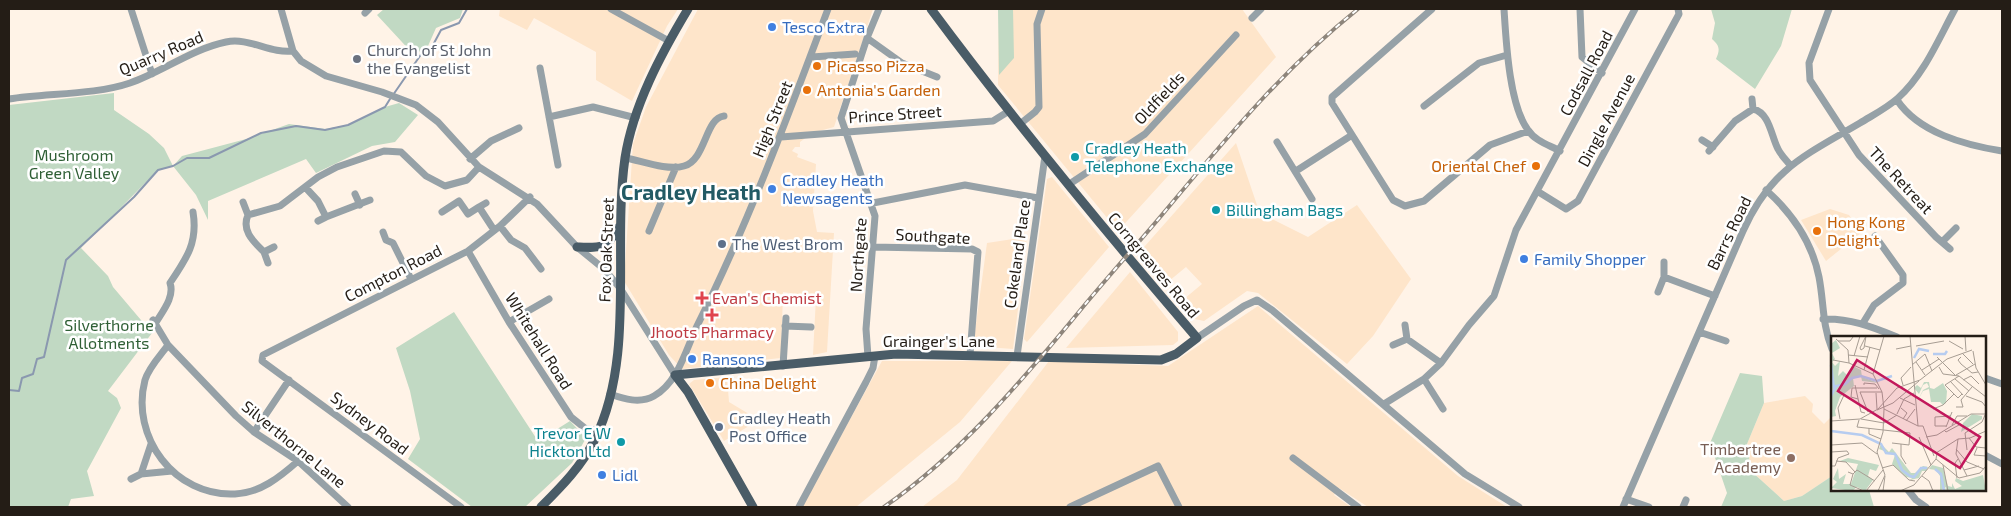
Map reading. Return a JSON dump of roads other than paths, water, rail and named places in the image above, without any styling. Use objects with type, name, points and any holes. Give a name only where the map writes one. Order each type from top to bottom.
[{"type":"main road","name":"Fox Oak Street","points":[[541,507],[568,480],[594,442],[610,394],[617,357],[620,226],[626,158],[636,118],[669,41],[688,9]]},
{"type":"main road","name":"Corngreaves Road","points":[[931,9],[1068,185],[1197,338]]},
{"type":"main road","points":[[577,248],[606,245],[612,240],[620,226]]},
{"type":"main road","name":"Grainger's Lane","points":[[675,375],[896,354],[1161,360],[1176,354],[1197,338]]},
{"type":"main road","points":[[675,375],[688,392],[752,507]]},
{"type":"street","points":[[131,9],[152,74]]},
{"type":"street","points":[[281,9],[293,51],[304,63],[326,76],[382,92],[416,106],[438,122],[479,167],[530,198],[577,248],[604,269],[620,288],[675,375]]},
{"type":"street","points":[[611,9],[669,41]]},
{"type":"street","name":"High Street","points":[[610,394],[629,399],[643,400],[655,396],[675,375],[738,243],[755,194],[781,137],[812,57],[828,9]]},
{"type":"street","name":"Northgate","points":[[871,356],[866,329],[876,216],[841,118],[867,38],[879,9]]},
{"type":"street","points":[[1020,124],[1036,112],[1039,107],[1037,24],[1042,9]]},
{"type":"street","points":[[1252,18],[1262,9]]},
{"type":"street","points":[[1432,9],[1333,95],[1332,103],[1393,200],[1405,206],[1424,201],[1490,145],[1528,131]]},
{"type":"street","points":[[1504,9],[1507,55],[1518,107],[1528,131],[1536,139],[1560,151]]},
{"type":"street","points":[[1580,9],[1582,57],[1602,73]]},
{"type":"street","name":"Codsall Road","points":[[1384,404],[1424,379],[1441,363],[1469,325],[1494,296],[1512,238],[1635,9]]},
{"type":"street","name":"Dingle Avenue","points":[[1537,191],[1566,209],[1578,201],[1679,14],[1678,9]]},
{"type":"street","name":"The Retreat","points":[[1829,9],[1811,57],[1809,70],[1814,87],[1859,155],[1950,249]]},
{"type":"street","name":"Barrs Road","points":[[1623,507],[1752,210],[1766,190],[1790,165],[1897,100],[1918,74],[1955,9]]},
{"type":"street","name":"Oldfields","points":[[1068,185],[1145,134],[1236,35]]},
{"type":"street","points":[[867,38],[902,62],[937,77]]},
{"type":"street","name":"Quarry Road","points":[[9,99],[110,88],[152,74],[208,48],[228,42],[240,41],[283,52],[293,51]]},
{"type":"street","points":[[812,57],[855,54]]},
{"type":"street","points":[[1424,106],[1479,63],[1507,55]]},
{"type":"street","points":[[540,68],[558,165]]},
{"type":"street","points":[[1752,99],[1753,110]]},
{"type":"street","points":[[1897,100],[1912,118],[1933,131],[2002,151]]},
{"type":"street","points":[[549,117],[593,107],[636,118]]},
{"type":"street","points":[[1702,140],[1711,149],[1735,121],[1753,110],[1762,113],[1766,118],[1778,150],[1790,165]]},
{"type":"street","name":"Prince Street","points":[[781,137],[993,121],[1009,111]]},
{"type":"street","points":[[626,158],[676,167],[685,166],[695,160],[716,119],[724,116]]},
{"type":"street","points":[[470,159],[491,141],[519,128]]},
{"type":"street","points":[[1296,171],[1352,135]]},
{"type":"street","points":[[1277,142],[1312,199]]},
{"type":"street","points":[[248,215],[280,206],[305,187],[337,167],[384,151],[402,152],[426,176],[445,186],[467,180],[479,167]]},
{"type":"street","name":"Cokeland Place","points":[[1017,356],[1045,156]]},
{"type":"street","points":[[649,231],[676,167]]},
{"type":"street","points":[[873,204],[965,185],[1038,198]]},
{"type":"street","points":[[305,187],[318,201],[326,218]]},
{"type":"street","points":[[1766,190],[1781,203],[1802,231],[1819,278],[1823,319],[1831,346]]},
{"type":"street","points":[[355,194],[360,205]]},
{"type":"street","name":"Compton Road","points":[[262,361],[263,355],[468,251],[530,198]]},
{"type":"street","points":[[318,221],[370,200]]},
{"type":"street","points":[[442,212],[459,201],[468,214],[482,205],[497,228],[511,240],[525,248],[541,269]]},
{"type":"street","points":[[243,202],[248,215],[246,224],[249,236],[264,252],[268,263]]},
{"type":"street","name":"Silverthorne Lane","points":[[193,212],[196,231],[187,258],[170,282],[172,288],[170,297],[154,322],[161,337],[254,432],[298,461],[348,507]]},
{"type":"street","points":[[1942,242],[1956,228]]},
{"type":"street","points":[[383,232],[386,240],[393,243],[411,279]]},
{"type":"street","points":[[1863,323],[1874,305],[1904,283],[1903,275],[1879,238]]},
{"type":"street","points":[[264,252],[274,247]]},
{"type":"street","name":"Southgate","points":[[873,247],[972,249],[978,252],[970,355]]},
{"type":"street","name":"Whitehall Road","points":[[468,251],[509,322],[571,417],[586,429],[599,430]]},
{"type":"street","points":[[1658,292],[1664,277],[1664,262]]},
{"type":"street","points":[[1664,277],[1715,296]]},
{"type":"street","points":[[509,322],[549,299]]},
{"type":"street","name":"Corngreaves Road","points":[[1197,338],[1244,306],[1257,300],[1272,310],[1466,474],[1519,507]]},
{"type":"street","points":[[783,366],[786,318]]},
{"type":"street","points":[[1823,319],[1841,318],[1863,323],[1895,336]]},
{"type":"street","points":[[1405,325],[1407,339],[1441,363]]},
{"type":"street","points":[[785,326],[811,327]]},
{"type":"street","points":[[1699,332],[1726,340]]},
{"type":"street","points":[[1393,345],[1407,339]]},
{"type":"street","points":[[168,345],[148,373],[145,381],[143,410],[151,444],[172,471],[193,486],[204,490],[234,494],[260,488],[284,473],[298,461]]},
{"type":"street","points":[[799,507],[873,368],[871,356]]},
{"type":"street","name":"Sydney Road","points":[[262,361],[461,507]]},
{"type":"street","points":[[1986,378],[2002,384]]},
{"type":"street","points":[[1424,379],[1443,409]]},
{"type":"street","points":[[254,432],[289,380]]},
{"type":"street","points":[[141,474],[151,444]]},
{"type":"street","points":[[1986,456],[2002,464]]},
{"type":"street","points":[[1293,458],[1356,507]]},
{"type":"street","points":[[1070,507],[1158,466],[1179,507]]},
{"type":"street","points":[[132,479],[141,474],[172,471]]},
{"type":"street","points":[[1909,491],[1916,500],[1926,507]]},
{"type":"street","points":[[1626,499],[1649,507]]},
{"type":"street","points":[[1683,507],[1686,500]]},
{"type":"waterway","points":[[393,95],[422,53],[433,45],[441,30],[459,23],[467,9]]},
{"type":"waterway","points":[[9,390],[19,391],[22,378],[33,374],[37,359],[44,357],[66,260],[134,197],[158,170],[173,166],[187,158],[209,158],[261,133],[296,126],[325,130],[348,125],[385,107],[390,99]]},
{"type":"railway","points":[[884,507],[938,465],[987,417],[1034,366],[1255,107],[1304,56],[1358,9]]},
{"type":"place","name":"Tesco Extra","points":[[772,27]]},
{"type":"place","name":"Church of St John the Evangelist","points":[[357,59]]},
{"type":"place","name":"Picasso Pizza","points":[[817,66]]},
{"type":"place","name":"Antonia's Garden","points":[[807,90]]},
{"type":"place","name":"Cradley Heath Telephone Exchange","points":[[1075,157]]},
{"type":"place","name":"Oriental Chef","points":[[1536,166]]},
{"type":"place","name":"Cradley Heath Newsagents","points":[[772,189]]},
{"type":"place","name":"Billingham Bags","points":[[1216,210]]},
{"type":"place","name":"Hong Kong Delight","points":[[1817,231]]},
{"type":"place","name":"The West Brom","points":[[722,244]]},
{"type":"place","name":"Family Shopper","points":[[1524,259]]},
{"type":"place","name":"Evan's Chemist","points":[[702,298]]},
{"type":"place","name":"Jhoots Pharmacy","points":[[712,315]]},
{"type":"place","name":"Ransons","points":[[692,359]]},
{"type":"place","name":"China Delight","points":[[710,383]]},
{"type":"place","name":"Cradley Heath Post Office","points":[[719,427]]},
{"type":"place","name":"Trevor E W Hickton Ltd","points":[[621,442]]},
{"type":"place","name":"Timbertree Academy","points":[[1791,458]]},
{"type":"place","name":"Lidl","points":[[602,475]]},
{"type":"district","name":"Cradley Heath","points":[[691,193]]},
{"type":"park label","name":"Mushroom Green Valley","points":[[74,164]]},
{"type":"park label","name":"Silverthorne Allotments","points":[[109,334]]}]
